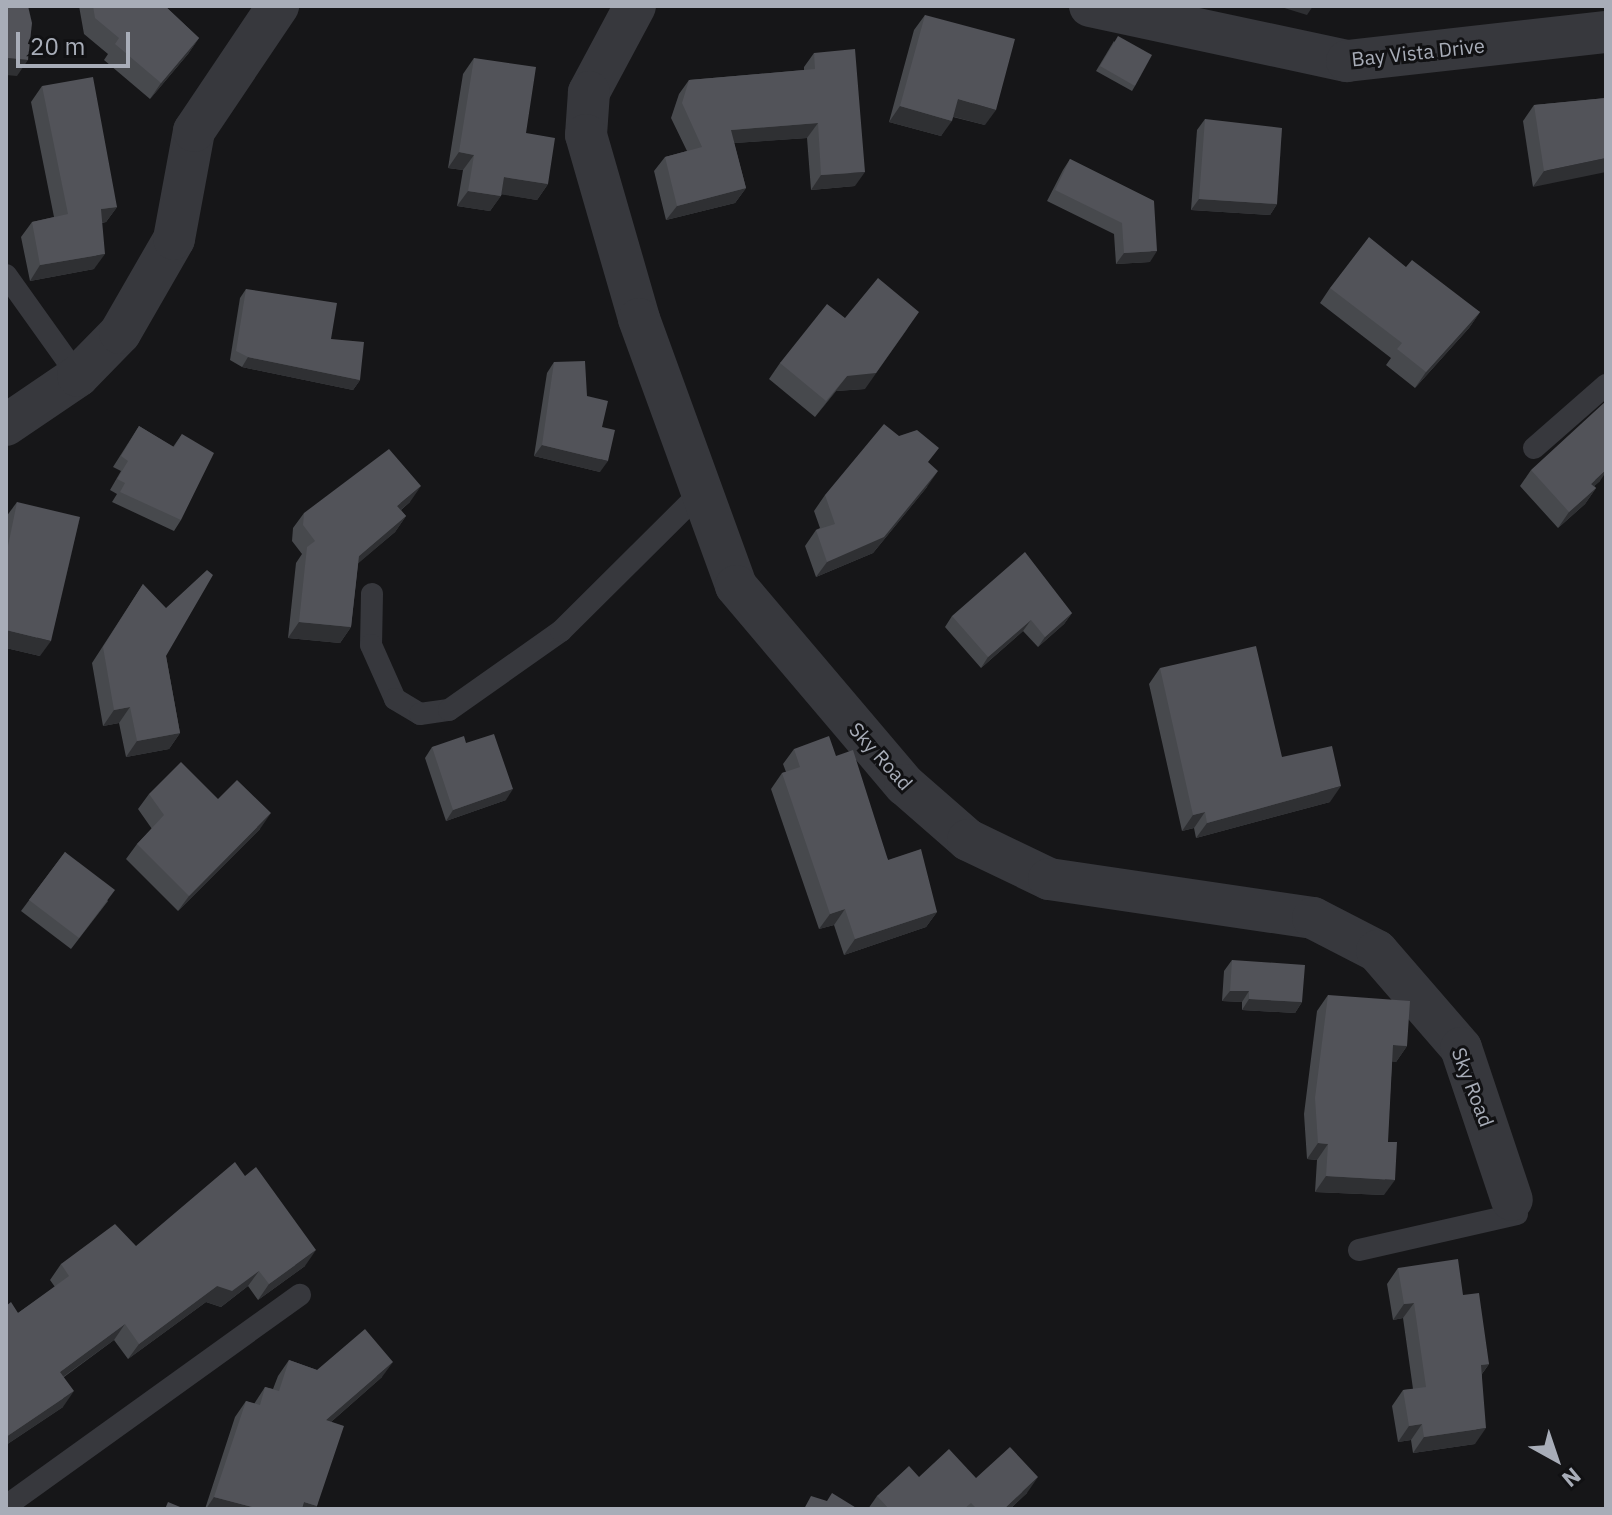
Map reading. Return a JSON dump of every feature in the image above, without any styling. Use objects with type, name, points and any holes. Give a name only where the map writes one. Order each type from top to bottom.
[{"type":"street","points":[[6,425],[78,376],[120,333],[174,239],[194,131],[278,6]]},
{"type":"street","name":"Sky Road","points":[[635,6],[589,92],[586,135],[699,494],[736,586],[760,618],[905,785],[968,840],[1049,879],[1313,918],[1377,951],[1461,1048],[1514,1207]]},
{"type":"street","name":"Bay Vista Drive","points":[[1090,6],[1347,61],[1606,32]]},
{"type":"lane","points":[[6,275],[78,376]]},
{"type":"lane","points":[[1534,448],[1606,385]]},
{"type":"lane","points":[[372,594],[371,645],[395,699],[420,714],[449,710],[581,614],[699,494]]},
{"type":"lane","points":[[1359,1250],[1514,1207]]},
{"type":"lane","points":[[6,1506],[300,1295]]},
{"type":"building","points":[[6,6],[28,6],[32,23],[28,60],[6,58]]},
{"type":"building","points":[[93,6],[165,6],[199,38],[161,83],[115,44],[119,38],[95,18]]},
{"type":"building","points":[[925,15],[1015,39],[996,110],[958,99],[952,121],[900,106]]},
{"type":"building","points":[[1118,36],[1152,55],[1135,86],[1100,66]]},
{"type":"building","points":[[855,49],[865,172],[821,175],[818,123],[731,130],[746,188],[677,206],[665,157],[702,147],[682,103],[689,80],[815,69],[814,53]]},
{"type":"building","points":[[474,58],[536,67],[526,133],[555,138],[548,184],[504,177],[501,196],[468,191],[474,155],[459,152]]},
{"type":"building","points":[[93,77],[117,207],[101,209],[105,254],[40,265],[32,222],[68,214],[42,86]]},
{"type":"building","points":[[1606,98],[1606,158],[1544,171],[1534,105]]},
{"type":"building","points":[[1205,119],[1282,128],[1277,204],[1199,199]]},
{"type":"building","points":[[1070,159],[1154,201],[1157,251],[1124,253],[1122,223],[1055,190]]},
{"type":"building","points":[[1369,237],[1406,267],[1412,260],[1480,312],[1426,372],[1397,349],[1402,343],[1330,288]]},
{"type":"building","points":[[878,278],[919,312],[876,373],[847,376],[826,401],[780,363],[827,304],[845,318]]},
{"type":"building","points":[[246,289],[337,303],[331,339],[364,342],[360,380],[248,357],[236,351]]},
{"type":"building","points":[[585,361],[587,396],[608,401],[602,427],[615,430],[608,461],[542,445],[554,362]]},
{"type":"building","points":[[1606,401],[1606,470],[1591,484],[1596,488],[1569,512],[1531,470]]},
{"type":"building","points":[[884,424],[899,436],[917,430],[939,448],[928,462],[938,471],[884,537],[827,562],[816,530],[835,524],[825,495]]},
{"type":"building","points":[[139,426],[174,447],[182,434],[214,453],[181,520],[120,492],[125,483],[117,479],[128,461],[121,456]]},
{"type":"building","points":[[389,449],[421,486],[397,506],[406,516],[359,556],[351,627],[299,622],[307,547],[315,541],[303,525],[304,513]]},
{"type":"building","points":[[17,502],[80,517],[51,641],[6,630],[6,556]]},
{"type":"building","points":[[1025,552],[1072,613],[1045,637],[1031,620],[988,657],[952,616]]},
{"type":"building","points":[[207,570],[213,575],[166,656],[180,733],[137,741],[130,707],[114,710],[103,647],[143,584],[166,608]]},
{"type":"building","points":[[1256,646],[1282,757],[1332,746],[1341,786],[1207,823],[1205,812],[1193,815],[1160,668]]},
{"type":"building","points":[[494,734],[513,789],[453,810],[432,747],[464,736],[466,743]]},
{"type":"building","points":[[829,736],[836,756],[853,750],[888,860],[921,849],[937,912],[855,939],[845,909],[830,914],[782,773],[800,767],[794,749]]},
{"type":"building","points":[[181,762],[218,799],[237,780],[271,813],[189,896],[137,844],[164,815],[149,794]]},
{"type":"building","points":[[65,852],[115,890],[79,938],[29,900]]},
{"type":"building","points":[[1232,960],[1305,965],[1302,1002],[1249,999],[1249,991],[1230,991]]},
{"type":"building","points":[[1328,995],[1410,1001],[1407,1046],[1393,1045],[1388,1142],[1397,1142],[1395,1180],[1326,1176],[1328,1144],[1318,1143],[1315,1098]]},
{"type":"building","points":[[235,1162],[245,1176],[256,1167],[316,1250],[269,1284],[259,1271],[232,1291],[217,1286],[139,1344],[125,1324],[60,1372],[74,1391],[6,1437],[6,1306],[11,1302],[18,1313],[69,1276],[61,1264],[115,1224],[136,1246]]},
{"type":"building","points":[[1458,1259],[1463,1295],[1479,1293],[1489,1364],[1481,1365],[1486,1428],[1424,1437],[1422,1424],[1409,1426],[1403,1390],[1426,1387],[1414,1303],[1404,1304],[1398,1268]]},
{"type":"building","points":[[365,1329],[393,1362],[326,1420],[344,1426],[317,1506],[304,1502],[302,1509],[260,1509],[214,1497],[246,1401],[260,1405],[265,1387],[279,1391],[289,1360],[317,1370]]},
{"type":"building","points":[[1010,1447],[1038,1477],[1004,1509],[977,1509],[971,1503],[964,1509],[889,1509],[877,1496],[909,1466],[919,1477],[949,1449],[976,1478]]},
{"type":"building","points":[[832,1493],[858,1509],[804,1509],[811,1496],[827,1501]]},
{"type":"building","points":[[168,1502],[185,1509],[165,1509]]}]
